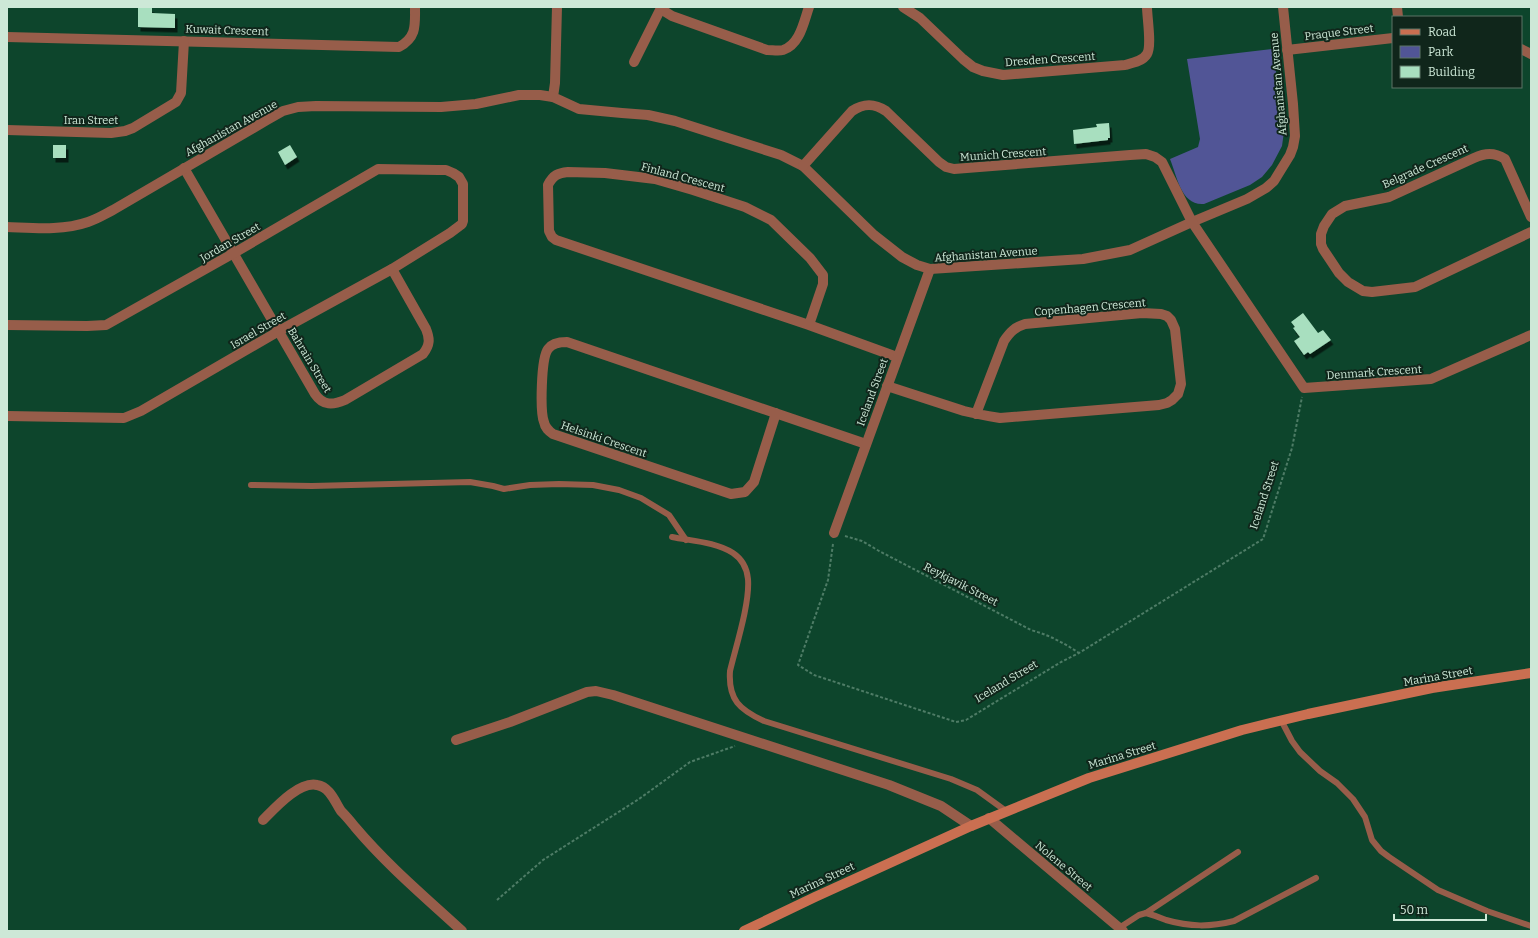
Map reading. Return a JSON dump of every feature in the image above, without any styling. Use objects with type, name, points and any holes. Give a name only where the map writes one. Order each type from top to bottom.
[{"type":"main road","name":"Marina Street","points":[[744,931],[814,897],[971,826],[1088,778],[1242,730],[1282,720],[1432,688],[1531,672]]},
{"type":"street","name":"Kuwait Crescent","points":[[7,37],[399,47],[405,44],[413,35],[415,24],[415,7]]},
{"type":"street","points":[[553,97],[555,83],[557,7]]},
{"type":"street","points":[[634,62],[661,8],[672,16],[767,50],[782,50],[789,47],[797,40],[809,7]]},
{"type":"street","name":"Dresden Crescent","points":[[903,7],[920,18],[973,67],[982,71],[1003,75],[1125,65],[1137,62],[1144,58],[1148,53],[1147,7]]},
{"type":"street","name":"Afghanistan Avenue","points":[[7,227],[50,228],[63,227],[89,221],[113,210],[283,111],[298,107],[441,108],[476,104],[519,95],[540,95],[553,97],[567,104],[592,111],[648,115],[675,121],[781,156],[803,166],[874,235],[902,257],[917,265],[930,269],[1083,259],[1114,254],[1130,250],[1257,194],[1274,181],[1290,155],[1295,136],[1283,7]]},
{"type":"street","name":"Praque Street","points":[[1287,50],[1392,38]]},
{"type":"street","name":"Iran Street","points":[[7,130],[111,133],[133,128],[169,106],[179,98],[182,88],[184,41]]},
{"type":"street","points":[[1522,50],[1531,54]]},
{"type":"street","name":"Munich Crescent","points":[[803,166],[852,111],[870,104],[878,106],[886,111],[939,162],[946,167],[954,169],[1146,154],[1155,157],[1162,162],[1167,170],[1174,188],[1192,222]]},
{"type":"street","name":"Belgrade Crescent","points":[[1531,217],[1505,159],[1500,156],[1487,153],[1388,197],[1352,204],[1338,209],[1327,219],[1321,234],[1320,244],[1339,272],[1348,282],[1363,291],[1372,292],[1414,288],[1531,232]]},
{"type":"street","name":"Bahrain Street","points":[[184,168],[321,402],[331,404],[344,400],[423,354],[429,344],[429,337],[426,329],[392,269]]},
{"type":"street","name":"Jordan Street","points":[[7,325],[106,325],[234,253],[378,169],[446,170],[459,177]]},
{"type":"street","name":"Finland Crescent","points":[[809,325],[823,284],[823,275],[810,258],[772,220],[745,207],[693,190],[655,179],[633,175],[568,172],[558,173],[550,180],[548,185],[549,231],[552,237],[556,240],[809,325],[897,357]]},
{"type":"street","name":"Israel Street","points":[[7,416],[130,417],[279,331],[392,269],[462,224],[464,216],[463,184],[459,177]]},
{"type":"street","points":[[1192,222],[1239,293],[1292,368],[1304,388]]},
{"type":"street","name":"Iceland Street","points":[[834,533],[930,269]]},
{"type":"street","name":"Copenhagen Crescent","points":[[888,386],[976,414],[1000,418],[1159,405],[1167,403],[1178,394],[1181,384],[1175,329],[1171,320],[1167,316],[1161,314],[1142,313],[1017,326],[1004,341],[976,414]]},
{"type":"street","name":"Denmark Crescent","points":[[1304,388],[1431,379],[1531,335]]},
{"type":"street","name":"Helsinki Crescent","points":[[776,413],[754,482],[745,492],[732,494],[553,434],[547,430],[543,416],[544,356],[554,344],[567,342],[776,413],[866,444]]},
{"type":"street","points":[[456,740],[510,722],[575,695],[596,691],[613,694],[895,788],[941,806],[971,826]]},
{"type":"street","points":[[263,820],[276,807],[298,790],[316,784],[322,786],[375,850],[462,931]]},
{"type":"street","name":"Nolene Street","points":[[989,818],[1121,929]]},
{"type":"lane","points":[[251,485],[312,486],[470,482],[493,486],[504,490],[530,484],[593,485],[618,490],[641,498],[669,515],[686,540]]},
{"type":"lane","points":[[672,537],[714,544],[732,552],[743,563],[746,570],[748,587],[729,680],[732,695],[744,710],[764,721],[951,779],[977,790],[1006,811]]},
{"type":"lane","points":[[1282,720],[1292,741],[1300,752],[1320,771],[1337,783],[1353,799],[1365,817],[1372,840],[1385,854],[1438,890],[1487,911],[1531,926]]},
{"type":"lane","points":[[1121,929],[1134,918],[1146,913],[1238,852]]},
{"type":"lane","points":[[1146,913],[1191,926],[1222,924],[1234,921],[1316,878]]},
{"type":"path","name":"Iceland Street","points":[[834,533],[828,580],[798,665],[814,674],[956,722],[966,720],[1061,662],[1079,653],[1263,540],[1292,448],[1304,388]]},
{"type":"path","name":"Reykjavik Street","points":[[834,533],[862,541],[1031,630],[1048,635],[1079,653]]},
{"type":"path","points":[[497,900],[544,860],[639,799],[690,762],[752,741]]},
{"type":"green space","points":[[1272,49],[1285,124],[1282,146],[1272,165],[1262,177],[1250,185],[1204,204],[1196,203],[1190,200],[1181,189],[1170,159],[1198,147],[1200,139],[1187,59]]},
{"type":"building","points":[[138,8],[152,8],[152,13],[175,14],[175,28],[138,27]]},
{"type":"building","points":[[1109,123],[1110,138],[1108,138],[1108,140],[1074,144],[1073,130],[1097,127],[1096,124]]},
{"type":"building","points":[[53,145],[66,145],[66,158],[53,158]]},
{"type":"building","points":[[290,145],[297,157],[285,165],[278,152]]},
{"type":"building","points":[[1303,313],[1318,333],[1323,330],[1331,340],[1310,354],[1308,352],[1304,355],[1294,341],[1300,337],[1293,328],[1295,327],[1291,322]]}]
